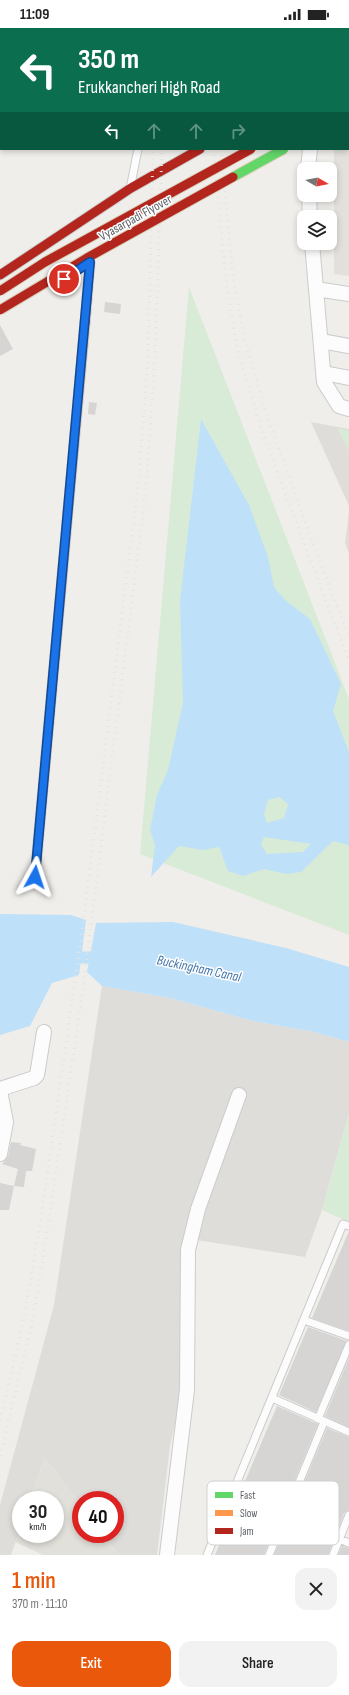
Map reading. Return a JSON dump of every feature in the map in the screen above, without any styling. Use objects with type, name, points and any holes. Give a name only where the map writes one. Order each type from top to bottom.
[{"type":"street","points":[[0,275],[88,218],[130,188],[198,150]]},
{"type":"street","name":"Vyasarpadi Flyover","points":[[0,291],[45,262],[249,150]]},
{"type":"street","name":"Vyasarpadi Flyover","points":[[0,310],[87,258],[282,150]]},
{"type":"street","points":[[309,162],[310,150]]},
{"type":"street","points":[[0,320],[90,262],[95,256],[97,245],[88,218]]},
{"type":"street","points":[[313,250],[324,382],[339,406],[349,409]]},
{"type":"street","points":[[35,877],[90,262]]},
{"type":"street","points":[[316,289],[349,294]]},
{"type":"street","points":[[321,341],[349,346]]},
{"type":"street","points":[[324,374],[349,378]]},
{"type":"street","points":[[0,1154],[6,1122],[0,1090],[34,1078],[37,1075],[44,1032]]},
{"type":"street","points":[[167,1555],[183,1439],[187,1390],[188,1250],[198,1210],[239,1095]]},
{"type":"lane","points":[[130,188],[138,150]]},
{"type":"lane","points":[[238,1481],[343,1224],[349,1226]]},
{"type":"lane","points":[[304,1320],[349,1336]]},
{"type":"lane","points":[[298,1481],[349,1344]]},
{"type":"lane","points":[[272,1398],[321,1421],[349,1432]]},
{"type":"lane","points":[[349,1515],[339,1539],[349,1543]]},
{"type":"lane","points":[[207,1555],[211,1545]]},
{"type":"lane","points":[[269,1555],[273,1545]]},
{"type":"lane","points":[[332,1555],[336,1545]]},
{"type":"shaded area","points":[[334,150],[349,150],[349,276],[334,274],[334,250],[337,250],[337,210],[334,210],[334,202],[337,202],[337,162],[334,162]]},
{"type":"shaded area","points":[[311,422],[349,429],[349,506]]},
{"type":"shaded area","points":[[349,511],[349,554],[345,543]]},
{"type":"shaded area","points":[[102,986],[170,998],[253,1021],[315,1032],[349,1042],[349,1113],[322,1210],[305,1257],[183,1238],[181,1397],[170,1446],[157,1555],[119,1555],[110,1543],[124,1543],[124,1491],[72,1491],[72,1493],[45,1458],[33,1491],[12,1491],[12,1543],[15,1543],[11,1555],[0,1555],[0,1505],[54,1305]]},
{"type":"shaded area","points":[[45,1458],[72,1493],[72,1543],[110,1543],[119,1555],[43,1555],[17,1543],[64,1543],[64,1491],[33,1491]]},
{"type":"green space","points":[[189,287],[349,699],[349,935],[140,854]]},
{"type":"green space","points":[[337,428],[349,431],[349,450]]},
{"type":"green space","points":[[349,1113],[349,1222],[322,1210]]},
{"type":"water","points":[[201,419],[249,505],[268,557],[274,587],[285,600],[310,619],[341,684],[333,711],[349,752],[349,847],[348,845],[333,841],[301,872],[286,874],[264,869],[243,876],[228,871],[219,847],[203,850],[179,846],[151,877],[155,845],[150,830],[157,795],[168,770],[183,703],[180,601]],"holes":[[[279,797],[288,804],[284,818],[267,823],[264,814],[268,800]],[[264,837],[311,844],[303,852],[267,854],[261,845]]]},
{"type":"water","points":[[0,914],[71,915],[86,920],[79,975],[52,983],[30,1026],[0,1035]]},
{"type":"water","points":[[173,922],[286,948],[349,967],[349,1042],[315,1032],[253,1021],[170,998],[102,986],[87,972],[96,923]]},
{"type":"building","points":[[105,302],[121,304],[120,314],[104,312]]},
{"type":"building","points":[[0,325],[13,349],[0,356]]},
{"type":"building","points":[[89,402],[97,403],[95,415],[88,414]]},
{"type":"building","points":[[11,1142],[21,1143],[20,1145],[36,1149],[32,1171],[26,1171],[24,1187],[14,1186],[18,1169],[2,1164],[8,1156]]},
{"type":"building","points":[[0,1183],[14,1186],[9,1210],[0,1210]]},
{"type":"building","points":[[349,1231],[349,1331],[312,1318]]},
{"type":"building","points":[[308,1327],[347,1341],[316,1412],[279,1395]]},
{"type":"building","points":[[349,1358],[349,1427],[325,1416]]},
{"type":"building","points":[[277,1406],[318,1424],[294,1481],[245,1481]]},
{"type":"building","points":[[327,1428],[349,1437],[349,1510],[344,1513],[339,1527],[339,1481],[305,1481]]},
{"type":"building","points":[[219,1545],[268,1545],[264,1555],[215,1555]]},
{"type":"building","points":[[278,1545],[332,1545],[328,1555],[274,1555]]},
{"type":"building","points":[[342,1546],[349,1548],[349,1555],[338,1555]]},
{"type":"waterway","name":"Buckingham Canal","points":[[66,958],[106,957]]},
{"type":"railway","points":[[0,1420],[23,1322],[40,1225],[84,917],[138,487],[148,358],[153,150]]},
{"type":"railway","points":[[0,1456],[32,1324],[48,1226],[82,997],[146,489],[155,357],[162,150]]},
{"type":"railway","points":[[213,150],[227,287],[237,348],[261,428],[349,662]]},
{"type":"railway","points":[[221,150],[233,277],[246,345],[268,418],[319,560],[349,636]]},
{"type":"traffic: slow","points":[[55,655],[85,323]]},
{"type":"traffic: jam","points":[[0,275],[131,188],[198,150]]},
{"type":"traffic: jam","points":[[0,291],[45,262],[249,150]]},
{"type":"traffic: jam","points":[[0,310],[87,258],[233,177]]},
{"type":"traffic: jam","points":[[85,323],[90,262]]},
{"type":"traffic: jam","points":[[35,877],[55,655]]},
{"type":"traffic: fast","points":[[233,177],[282,150]]},
{"type":"route","points":[[35,877],[90,262],[64,279]]}]
